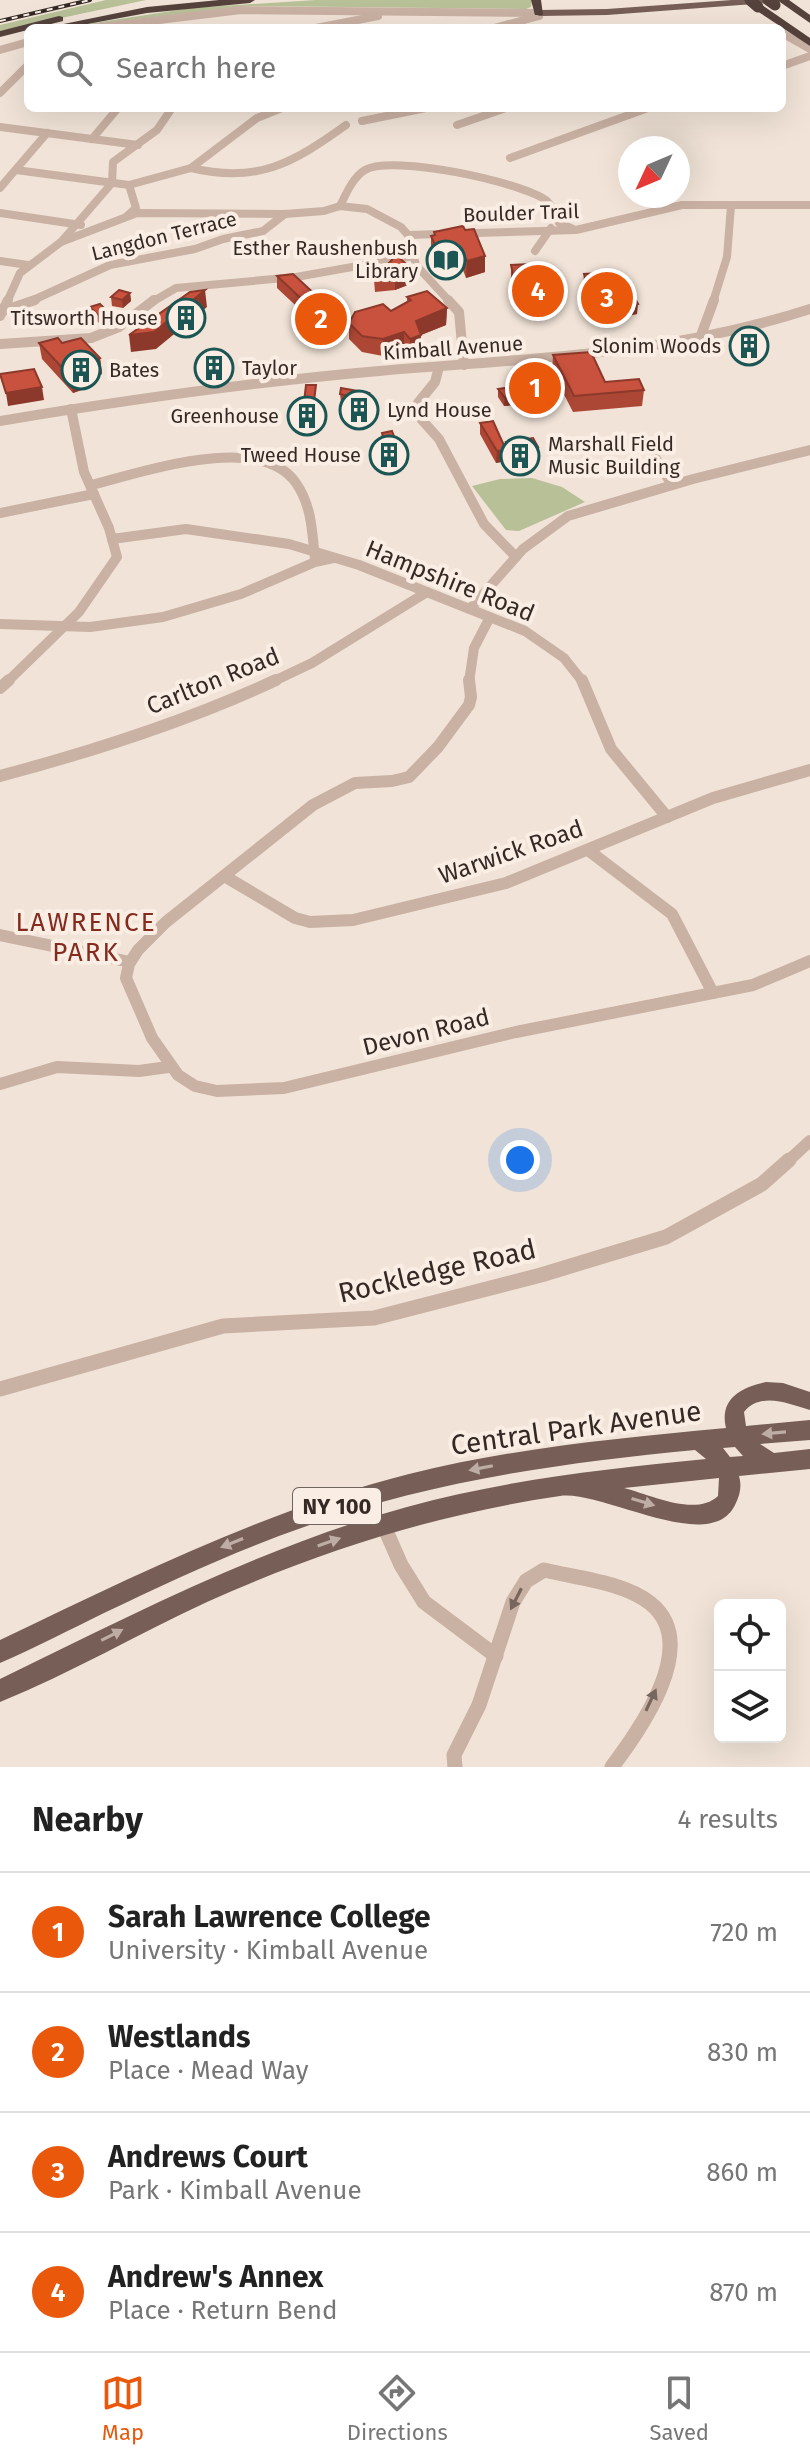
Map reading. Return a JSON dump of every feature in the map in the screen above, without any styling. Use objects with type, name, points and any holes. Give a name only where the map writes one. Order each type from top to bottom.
[{"type":"highway","points":[[47,24],[163,0]]},
{"type":"highway","points":[[117,9],[185,0]]},
{"type":"highway","points":[[71,24],[136,12],[250,0]]},
{"type":"highway","points":[[536,0],[539,13]]},
{"type":"highway","points":[[782,3],[810,20]]},
{"type":"highway","points":[[782,3],[810,29]]},
{"type":"highway","points":[[782,3],[810,41]]},
{"type":"highway","points":[[0,34],[24,29]]},
{"type":"highway","points":[[0,41],[24,34]]},
{"type":"main road","points":[[539,13],[782,3]]},
{"type":"main road","points":[[774,1463],[753,1453],[738,1436],[733,1418],[748,1396],[775,1391],[810,1401]]},
{"type":"main road","name":"Central Park Avenue","points":[[0,1652],[214,1550],[304,1516],[381,1492],[538,1458],[810,1430]]},
{"type":"main road","points":[[567,1484],[701,1516],[716,1512],[726,1502],[731,1486],[727,1467],[714,1452],[697,1440]]},
{"type":"main road","name":"NY 100","points":[[0,1691],[205,1592],[307,1549],[383,1524],[460,1504],[567,1484],[810,1459]]},
{"type":"street","points":[[121,24],[191,14],[280,9],[539,13],[537,19],[513,24]]},
{"type":"street","points":[[335,24],[396,11]]},
{"type":"street","points":[[187,24],[191,14]]},
{"type":"street","points":[[786,35],[810,49]]},
{"type":"street","points":[[0,50],[24,43]]},
{"type":"street","points":[[786,65],[810,56]]},
{"type":"street","points":[[0,93],[24,69]]},
{"type":"street","points":[[0,78],[11,81]]},
{"type":"street","points":[[92,139],[115,112]]},
{"type":"street","points":[[2,313],[12,287],[28,265],[61,242],[112,183],[113,162],[157,130],[169,112]]},
{"type":"street","points":[[16,170],[129,185],[191,168],[257,118],[272,112]]},
{"type":"street","points":[[362,121],[406,112]]},
{"type":"street","points":[[457,125],[494,112]]},
{"type":"street","points":[[510,158],[637,112]]},
{"type":"street","points":[[191,168],[229,177],[260,174],[312,149],[346,125]]},
{"type":"street","points":[[0,127],[138,145]]},
{"type":"street","points":[[0,188],[47,133]]},
{"type":"street","points":[[340,206],[366,169],[405,162],[536,195],[550,203],[559,223],[576,230]]},
{"type":"street","name":"Langdon Terrace","points":[[121,220],[136,208],[129,185]]},
{"type":"street","name":"Boulder Trail","points":[[61,242],[142,213],[285,214],[324,211],[340,206],[379,213],[404,231],[546,232],[576,230],[682,205],[810,205]]},
{"type":"street","points":[[700,338],[726,269],[732,229],[731,206]]},
{"type":"street","name":"Langdon Terrace","points":[[0,213],[100,228]]},
{"type":"street","name":"Langdon Terrace","points":[[2,313],[110,265],[195,249],[223,239],[263,231],[285,214]]},
{"type":"street","points":[[535,251],[546,232],[559,223]]},
{"type":"street","points":[[404,231],[427,279],[444,292],[459,312],[464,365]]},
{"type":"street","points":[[0,344],[99,336],[122,325],[161,294],[176,288],[312,275],[414,256]]},
{"type":"street","points":[[0,261],[28,265]]},
{"type":"street","name":"Kimball Avenue","points":[[0,421],[310,377],[587,355],[764,325],[810,309]]},
{"type":"street","points":[[439,367],[440,373],[435,382],[418,403],[422,420],[439,439],[484,524],[516,557]]},
{"type":"street","points":[[0,688],[67,626],[92,598],[117,557],[84,472],[71,409]]},
{"type":"street","points":[[470,609],[516,557],[568,516],[672,485],[810,450]]},
{"type":"street","points":[[654,456],[672,485]]},
{"type":"street","points":[[0,513],[190,462],[259,457],[283,466],[297,479],[315,521],[316,557],[268,584],[201,607],[116,625],[0,624]]},
{"type":"street","name":"Hampshire Road","points":[[112,539],[186,529],[262,538],[316,557],[334,558],[525,631],[565,658],[591,696],[598,725],[610,749],[667,817]]},
{"type":"street","name":"Carlton Road","points":[[0,776],[64,759],[227,703],[312,663],[427,592]]},
{"type":"street","points":[[0,1084],[57,1067],[139,1071],[168,1067],[126,978],[130,962],[159,928],[226,877],[299,812],[345,786],[395,781],[415,773],[466,712],[471,698],[470,660],[475,641],[489,619]]},
{"type":"street","name":"Warwick Road","points":[[226,877],[295,918],[330,922],[464,895],[506,883],[723,795],[810,770]]},
{"type":"street","points":[[588,850],[672,914],[713,993]]},
{"type":"street","points":[[0,935],[130,962]]},
{"type":"street","name":"Devon Road","points":[[168,1067],[185,1081],[205,1091],[249,1093],[314,1081],[516,1032],[753,985],[810,961]]},
{"type":"street","name":"Rockledge Road","points":[[0,1389],[223,1326],[374,1318],[555,1271],[675,1232],[762,1184],[810,1141]]},
{"type":"street","points":[[383,1524],[401,1565],[424,1602],[496,1656]]},
{"type":"street","points":[[455,1767],[454,1755],[479,1705],[513,1602],[526,1581],[544,1570],[603,1585],[649,1603],[669,1630],[671,1656],[632,1740],[612,1767]]},
{"type":"green space","points":[[106,0],[146,0],[0,31],[0,25]]},
{"type":"green space","points":[[316,0],[532,0],[531,7],[526,9],[246,6],[88,24],[191,8]]},
{"type":"green space","points":[[532,478],[562,487],[585,502],[519,531],[506,530],[472,486],[500,479]]},
{"type":"building","points":[[463,226],[465,230],[474,229],[485,256],[467,261],[463,254],[441,257],[431,236],[435,235],[434,232]]},
{"type":"building","points":[[396,255],[413,270],[395,278],[374,280]]},
{"type":"building","points":[[530,264],[530,270],[546,270],[551,289],[516,288],[511,265]]},
{"type":"building","points":[[608,272],[619,272],[638,304],[628,305]]},
{"type":"building","points":[[601,273],[611,308],[608,308],[609,313],[596,313],[584,274]]},
{"type":"building","points":[[293,274],[345,319],[325,321],[277,276]]},
{"type":"building","points":[[119,290],[130,293],[122,300],[111,297]]},
{"type":"building","points":[[205,290],[154,332],[129,335],[190,292]]},
{"type":"building","points":[[427,291],[447,308],[416,321],[421,335],[410,339],[404,332],[383,339],[362,336],[349,323],[355,312],[383,304],[391,311],[411,300],[407,297]]},
{"type":"building","points":[[100,304],[108,312],[98,315],[90,307]]},
{"type":"building","points":[[756,329],[765,337],[752,340],[744,332]]},
{"type":"building","points":[[58,338],[62,343],[81,338],[100,358],[79,365],[85,372],[71,377],[39,343]]},
{"type":"building","points":[[591,352],[605,382],[639,379],[644,390],[574,396],[553,355]]},
{"type":"building","points":[[34,369],[42,387],[6,393],[0,374]]},
{"type":"building","points":[[306,385],[316,385],[312,416],[300,416],[301,402],[304,402]]},
{"type":"building","points":[[511,387],[515,396],[505,398],[498,389]]},
{"type":"building","points":[[341,388],[369,393],[353,415],[344,410],[361,399],[340,394]]},
{"type":"building","points":[[493,421],[506,450],[497,451],[480,423]]},
{"type":"building","points":[[392,431],[401,454],[390,456],[379,443],[384,442],[382,433]]},
{"type":"building","points":[[533,438],[538,447],[511,451],[506,442]]},
{"type":"railway","points":[[0,21],[90,0]]},
{"type":"place","name":"Esther Raushenbush Library","points":[[446,260]]},
{"type":"place","name":"Andrew's Annex","points":[[538,291]]},
{"type":"place","name":"Andrews Court","points":[[607,298]]},
{"type":"place","name":"Titsworth House","points":[[186,318]]},
{"type":"place","name":"Westlands","points":[[321,319]]},
{"type":"place","name":"Slonim Woods","points":[[749,346]]},
{"type":"place","name":"Taylor","points":[[214,368]]},
{"type":"place","name":"Bates","points":[[81,370]]},
{"type":"place","name":"Sarah Lawrence College","points":[[535,388]]},
{"type":"place","name":"Lynd House","points":[[359,410]]},
{"type":"place","name":"Greenhouse","points":[[307,416]]},
{"type":"place","name":"Tweed House","points":[[389,455]]},
{"type":"place","name":"Marshall Field Music Building","points":[[520,456]]},
{"type":"district","name":"LAWRENCE PARK","points":[[86,937]]}]
